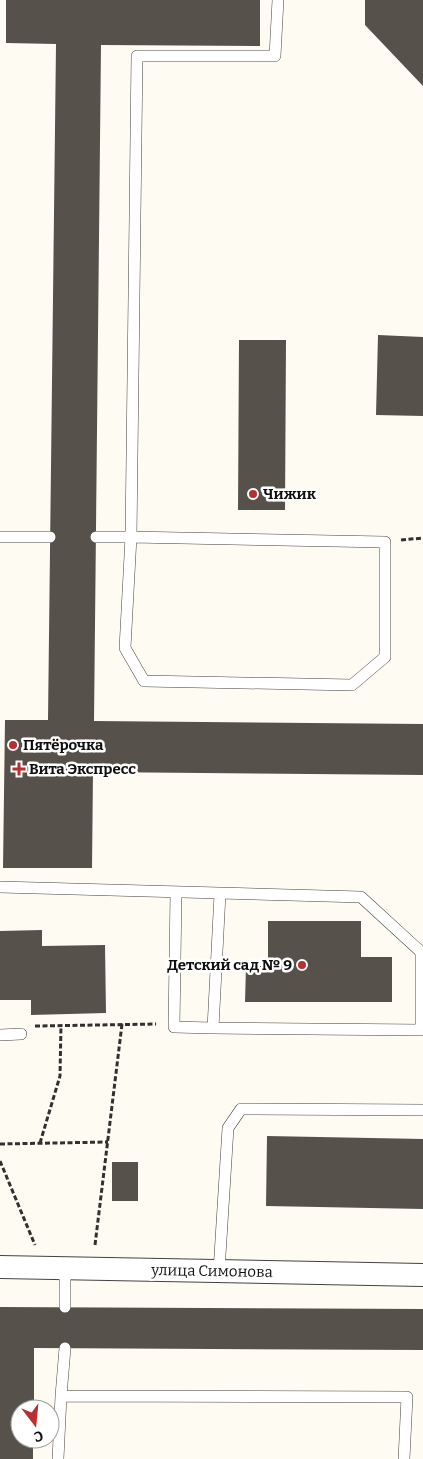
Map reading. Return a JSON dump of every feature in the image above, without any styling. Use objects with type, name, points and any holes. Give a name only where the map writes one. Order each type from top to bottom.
[{"type":"street","name":"улица Симонова","points":[[0,1267],[423,1275]]},
{"type":"lane","points":[[96,536],[131,537],[385,542],[385,658],[352,685],[144,681],[125,648],[131,537],[137,56],[275,56],[278,0]]},
{"type":"lane","points":[[0,538],[50,537]]},
{"type":"lane","points":[[0,888],[361,897],[421,952],[421,1030],[174,1027],[176,893]]},
{"type":"lane","points":[[213,1028],[220,894]]},
{"type":"lane","points":[[0,1035],[20,1034]]},
{"type":"lane","points":[[219,1271],[228,1128],[241,1109],[423,1110]]},
{"type":"lane","points":[[65,1268],[65,1307]]},
{"type":"lane","points":[[58,1459],[65,1348]]},
{"type":"lane","points":[[61,1396],[407,1398],[404,1459]]},
{"type":"path","points":[[94,1253],[122,1024]]},
{"type":"path","points":[[20,1034],[27,1026],[174,1024]]},
{"type":"path","points":[[40,1143],[60,1076],[61,1025]]},
{"type":"path","points":[[0,1144],[108,1142]]},
{"type":"path","points":[[0,1161],[38,1252]]},
{"type":"building","points":[[6,0],[260,0],[260,46],[101,45],[94,721],[423,724],[423,775],[93,772],[92,868],[3,868],[5,720],[48,720],[56,44],[6,43]]},
{"type":"building","points":[[365,0],[423,0],[423,86],[365,25]]},
{"type":"building","points":[[378,335],[423,337],[423,416],[376,415]]},
{"type":"building","points":[[239,340],[286,340],[285,510],[238,510]]},
{"type":"building","points":[[268,921],[361,921],[361,957],[392,957],[392,1002],[245,1002],[246,966],[268,966]]},
{"type":"building","points":[[42,930],[42,946],[105,945],[106,1013],[31,1015],[31,1000],[0,1000],[0,931]]},
{"type":"building","points":[[267,1136],[423,1139],[423,1209],[266,1206]]},
{"type":"building","points":[[112,1162],[138,1162],[138,1201],[112,1201]]},
{"type":"building","points":[[0,1307],[423,1309],[423,1350],[34,1348],[34,1399],[10,1399],[10,1449],[33,1449],[33,1459],[0,1459]]},
{"type":"place","name":"Чижик","points":[[253,494]]},
{"type":"place","name":"Пятёрочка","points":[[13,745]]},
{"type":"place","name":"Вита Экспресс","points":[[19,769]]},
{"type":"place","name":"Детский сад № 9","points":[[302,965]]}]
